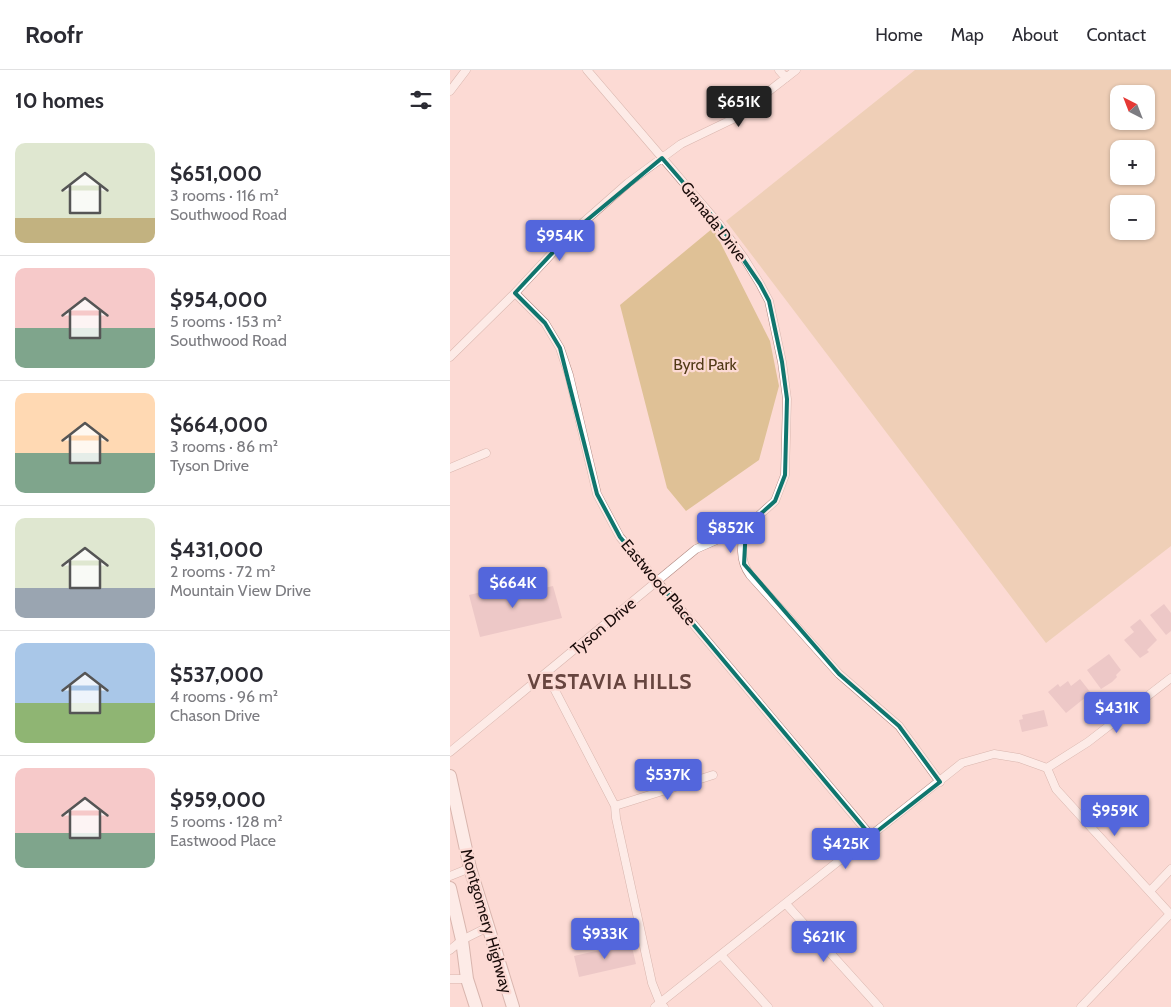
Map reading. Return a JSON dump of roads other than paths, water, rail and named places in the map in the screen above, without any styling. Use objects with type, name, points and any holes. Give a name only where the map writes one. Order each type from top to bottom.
[{"type":"main road","name":"Montgomery Highway","points":[[450,776],[470,868],[513,1007]]},
{"type":"main road","name":"Montgomery Highway","points":[[450,888],[462,940],[467,979],[476,1007]]},
{"type":"street","points":[[450,91],[466,70]]},
{"type":"street","name":"Granada Drive","points":[[587,70],[719,224],[760,284],[769,301],[782,362],[787,399]]},
{"type":"street","points":[[779,70],[786,78]]},
{"type":"street","points":[[450,357],[569,236],[628,183],[681,144],[733,118],[796,70]]},
{"type":"street","name":"Eastwood Place","points":[[515,293],[545,322],[560,348],[569,375],[597,494],[620,537],[871,836]]},
{"type":"street","name":"Tyson Drive","points":[[450,752],[696,549],[746,527],[775,501],[785,475],[787,399]]},
{"type":"street","points":[[450,468],[486,453]]},
{"type":"street","points":[[746,527],[742,543],[742,556],[750,575],[839,674],[899,726],[940,782]]},
{"type":"street","points":[[546,673],[615,806],[652,982],[659,1006],[962,763],[994,754],[1019,758],[1047,768],[1056,789],[1171,915],[1080,1007]]},
{"type":"street","points":[[1047,768],[1088,742],[1171,678]]},
{"type":"street","points":[[615,806],[713,775]]},
{"type":"street","points":[[450,876],[470,868]]},
{"type":"street","points":[[1150,891],[1171,869]]},
{"type":"street","points":[[786,904],[879,1007]]},
{"type":"street","points":[[450,950],[462,940],[488,928]]},
{"type":"street","points":[[721,955],[768,1007]]},
{"type":"street","points":[[450,979],[467,979]]},
{"type":"district","name":"VESTAVIA HILLS","points":[[610,682]]},
{"type":"park label","name":"Byrd Park","points":[[705,364]]}]
